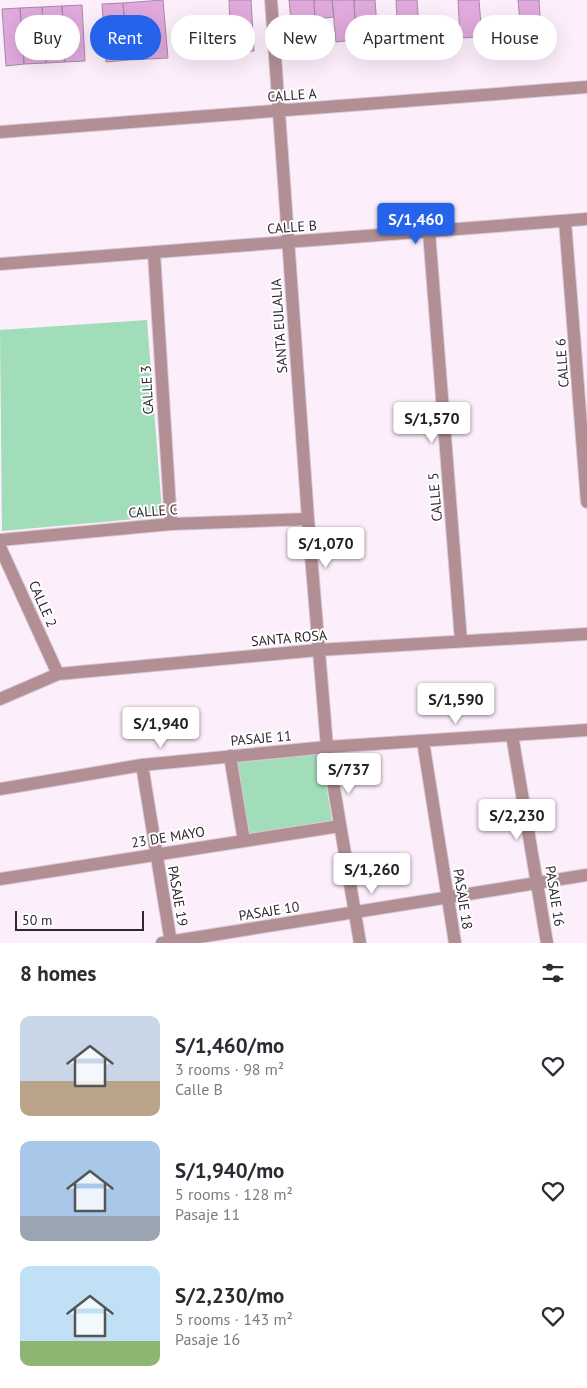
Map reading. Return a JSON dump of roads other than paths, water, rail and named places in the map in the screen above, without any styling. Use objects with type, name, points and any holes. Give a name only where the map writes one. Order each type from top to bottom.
[{"type":"street","name":"SANTA EULALIA","points":[[271,0],[308,519],[327,747],[360,943]]},
{"type":"street","name":"CALLE A","points":[[0,132],[587,87]]},
{"type":"street","name":"CALLE B","points":[[0,264],[587,219]]},
{"type":"street","name":"CALLE 6","points":[[565,221],[582,353],[587,501]]},
{"type":"street","name":"CALLE 5","points":[[429,232],[462,641]]},
{"type":"street","name":"CALLE 3","points":[[154,253],[170,524]]},
{"type":"street","name":"CALLE C","points":[[0,540],[170,524],[308,519]]},
{"type":"street","name":"CALLE 2","points":[[0,547],[58,674]]},
{"type":"street","name":"SANTA ROSA","points":[[0,699],[58,674],[318,650],[587,634]]},
{"type":"street","name":"PASAJE 11","points":[[0,789],[142,765],[230,756],[327,747],[587,730]]},
{"type":"street","name":"PASAJE 16","points":[[512,735],[547,943]]},
{"type":"street","name":"PASAJE 18","points":[[423,741],[454,943]]},
{"type":"street","points":[[230,756],[244,841]]},
{"type":"street","name":"PASAJE 19","points":[[142,765],[168,942]]},
{"type":"street","name":"23 DE MAYO","points":[[0,879],[340,826]]},
{"type":"street","name":"PASAJE 10","points":[[168,942],[587,875]]}]
